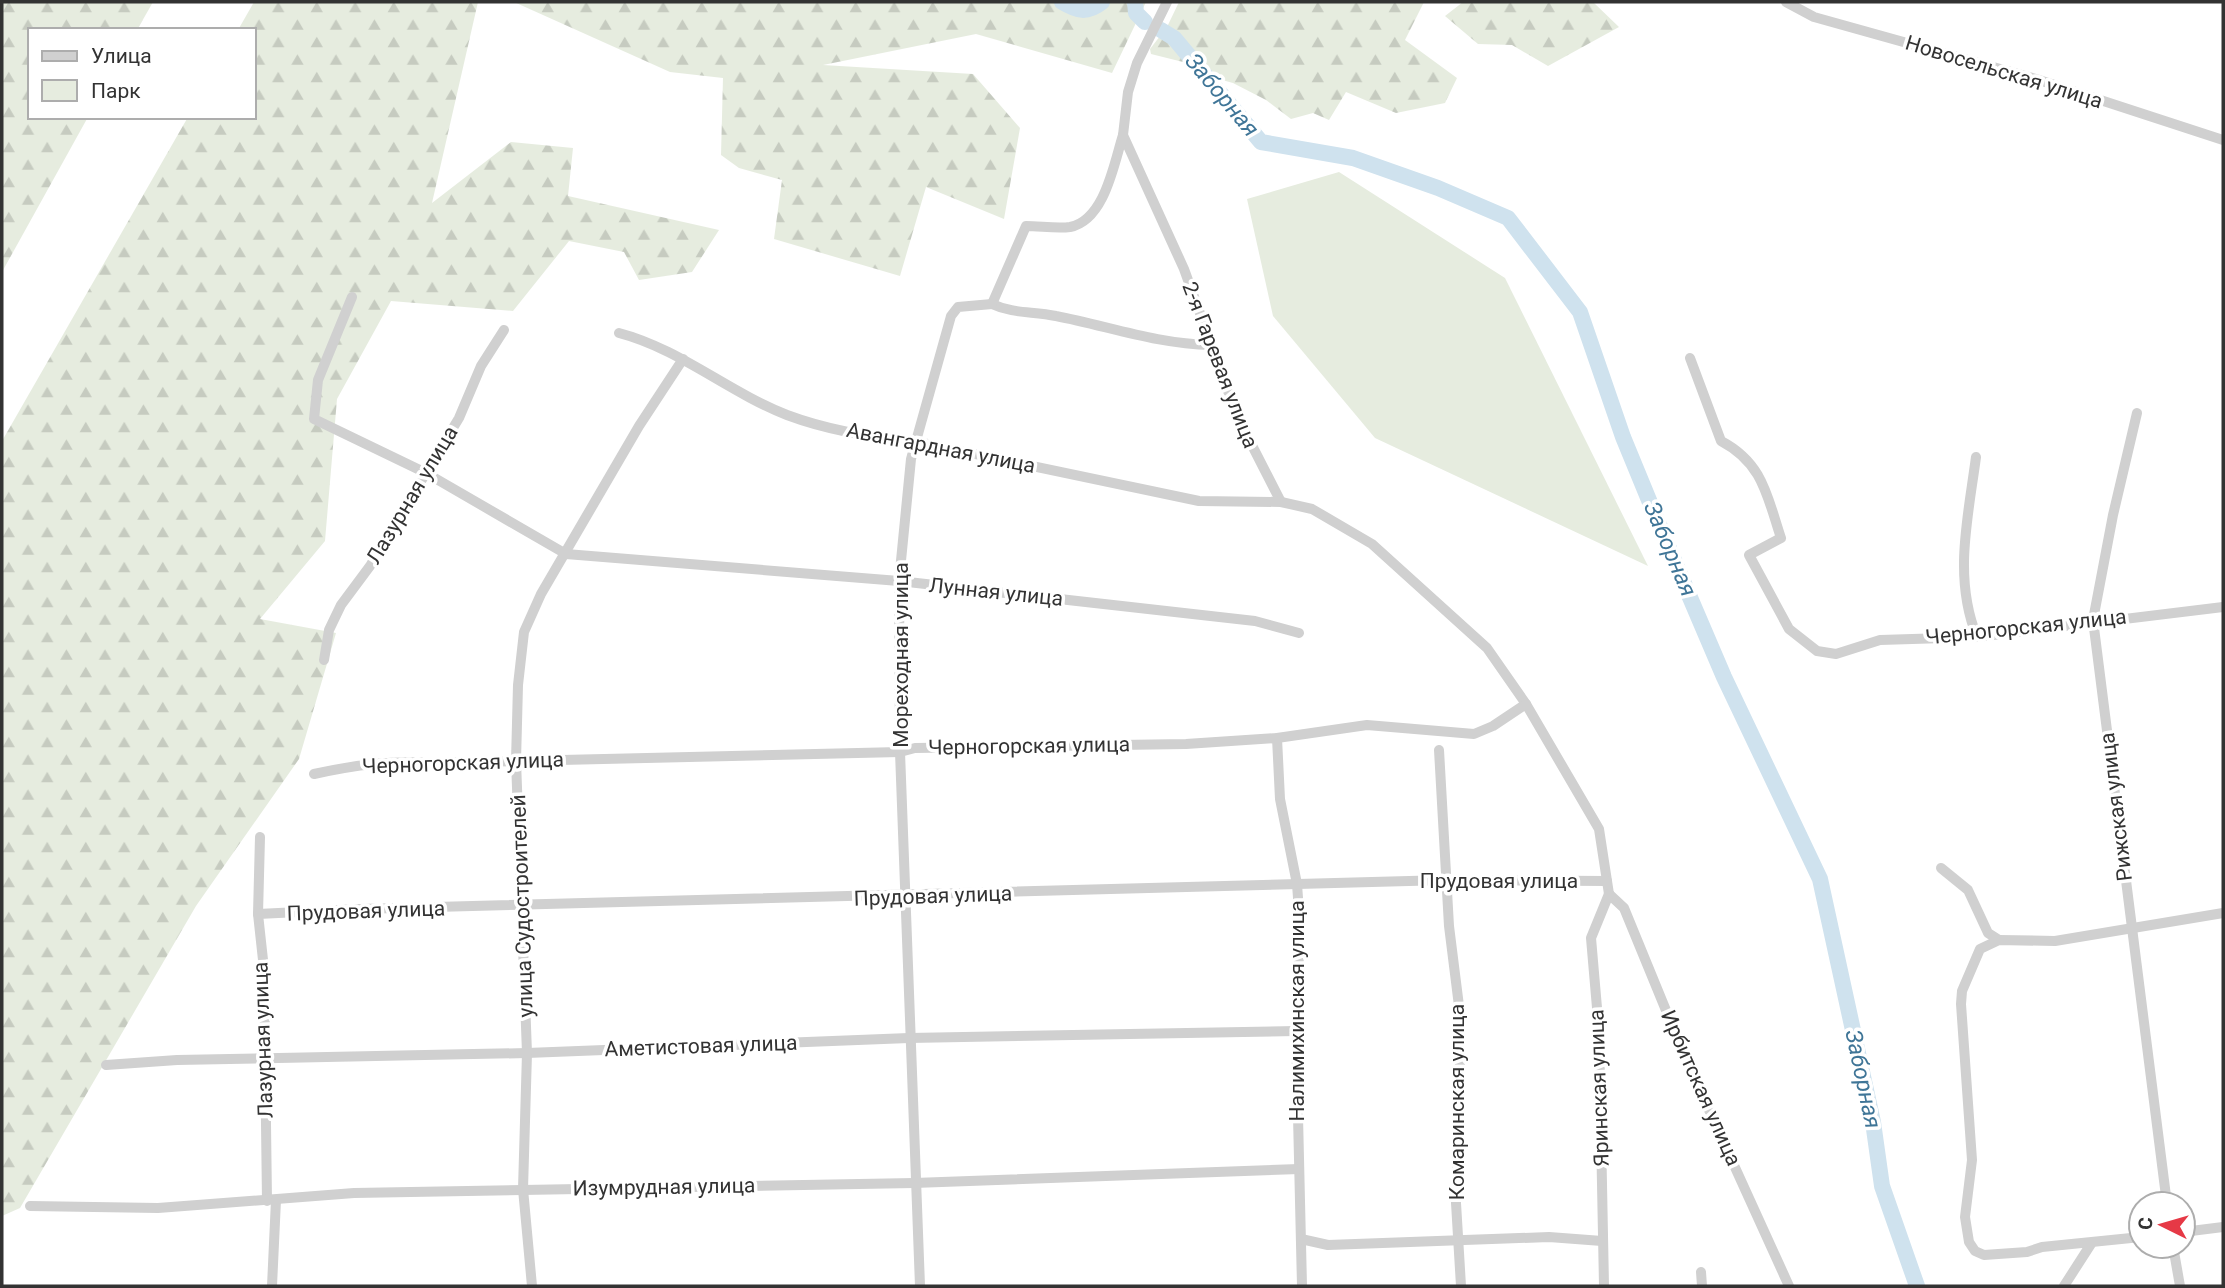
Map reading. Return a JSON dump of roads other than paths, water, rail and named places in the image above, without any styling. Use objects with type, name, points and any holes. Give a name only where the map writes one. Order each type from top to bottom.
[{"type":"street","name":"2-я Гаревая улица","points":[[1167,2],[1137,63],[1127,99],[1124,135],[1184,269],[1237,416],[1281,502]]},
{"type":"street","name":"Новосельская улица","points":[[1786,2],[1814,17],[2036,79],[2223,140]]},
{"type":"street","points":[[1124,135],[1104,193],[1089,216],[1071,227],[1026,226],[992,304],[1006,311],[1055,315],[1101,328],[1184,345],[1211,345]]},
{"type":"street","points":[[352,298],[318,380],[314,419],[426,473],[566,554]]},
{"type":"street","name":"Мореходная улица","points":[[920,1286],[900,752],[899,581],[911,459],[918,442],[951,316],[958,307],[992,304]]},
{"type":"street","name":"Лазурная улица","points":[[324,660],[329,630],[341,605],[370,566],[459,418],[481,366],[503,330]]},
{"type":"street","name":"Авангардная улица","points":[[619,333],[683,359],[722,383],[787,415],[883,439],[918,442],[1199,501],[1281,502]]},
{"type":"street","name":"Черногорская улица","points":[[1689,358],[1721,441],[1736,449],[1758,470],[1781,538],[1749,555],[1789,629],[1816,651],[1836,654],[1880,640],[1977,636],[2093,620],[2223,607]]},
{"type":"street","name":"улица Судостроителей","points":[[532,1286],[523,1189],[527,1053],[524,906],[516,761],[518,685],[524,632],[541,594],[639,426],[683,359]]},
{"type":"street","name":"Рижская улица","points":[[2137,414],[2113,515],[2093,620],[2130,930],[2165,1190]]},
{"type":"street","points":[[1976,457],[1961,564],[1968,615],[1977,636]]},
{"type":"street","points":[[1281,502],[1312,509],[1371,544],[1487,648],[1526,704],[1600,829],[1609,894]]},
{"type":"street","name":"Лунная улица","points":[[566,554],[899,581],[1255,621],[1299,632]]},
{"type":"street","name":"Черногорская улица","points":[[313,774],[371,762],[516,761],[900,752],[915,748],[1186,744],[1277,738],[1367,725],[1474,734],[1493,726],[1526,704]]},
{"type":"street","name":"Налимихинская улица","points":[[1277,738],[1280,799],[1297,884],[1300,926],[1296,1031],[1302,1286]]},
{"type":"street","name":"Комаринская улица","points":[[1439,750],[1446,880],[1461,1022],[1456,1203],[1461,1286]]},
{"type":"street","name":"Лазурная улица","points":[[260,837],[258,915],[264,968],[272,1286]]},
{"type":"street","points":[[1941,868],[1968,890],[1988,933],[1999,940]]},
{"type":"street","name":"Прудовая улица","points":[[258,915],[360,909],[906,897],[1446,880],[1607,881]]},
{"type":"street","name":"Яринская улица","points":[[1604,1286],[1599,1031],[1591,938],[1609,894]]},
{"type":"street","name":"Ирбитская улица","points":[[1609,894],[1624,908],[1688,1064],[1789,1286]]},
{"type":"street","points":[[2127,1239],[1984,1255],[1975,1251],[1969,1241],[1965,1217],[1972,1160],[1962,990],[1980,949],[1999,940],[2055,941],[2223,913]]},
{"type":"street","name":"Аметистовая улица","points":[[106,1065],[527,1053],[909,1038],[1296,1031]]},
{"type":"street","name":"Изумрудная улица","points":[[30,1206],[158,1208],[354,1193],[915,1183],[1299,1169]]},
{"type":"street","points":[[2197,1230],[2223,1227]]},
{"type":"street","points":[[1301,1239],[1328,1245],[1549,1237],[1602,1241]]},
{"type":"street","points":[[2064,1286],[2091,1244]]},
{"type":"street","points":[[2175,1260],[2180,1286]]},
{"type":"street","points":[[1701,1272],[1702,1286]]},
{"type":"waterway","name":"Заборная","points":[[1062,2],[1082,10],[1102,2]]},
{"type":"waterway","name":"Заборная","points":[[1135,2],[1136,13],[1145,22]]},
{"type":"waterway","name":"Заборная","points":[[1161,30],[1174,38],[1261,142],[1353,158],[1438,188],[1508,218],[1580,312],[1623,437],[1665,539],[1724,677],[1820,879],[1873,1122],[1882,1186],[1917,1286]]}]
